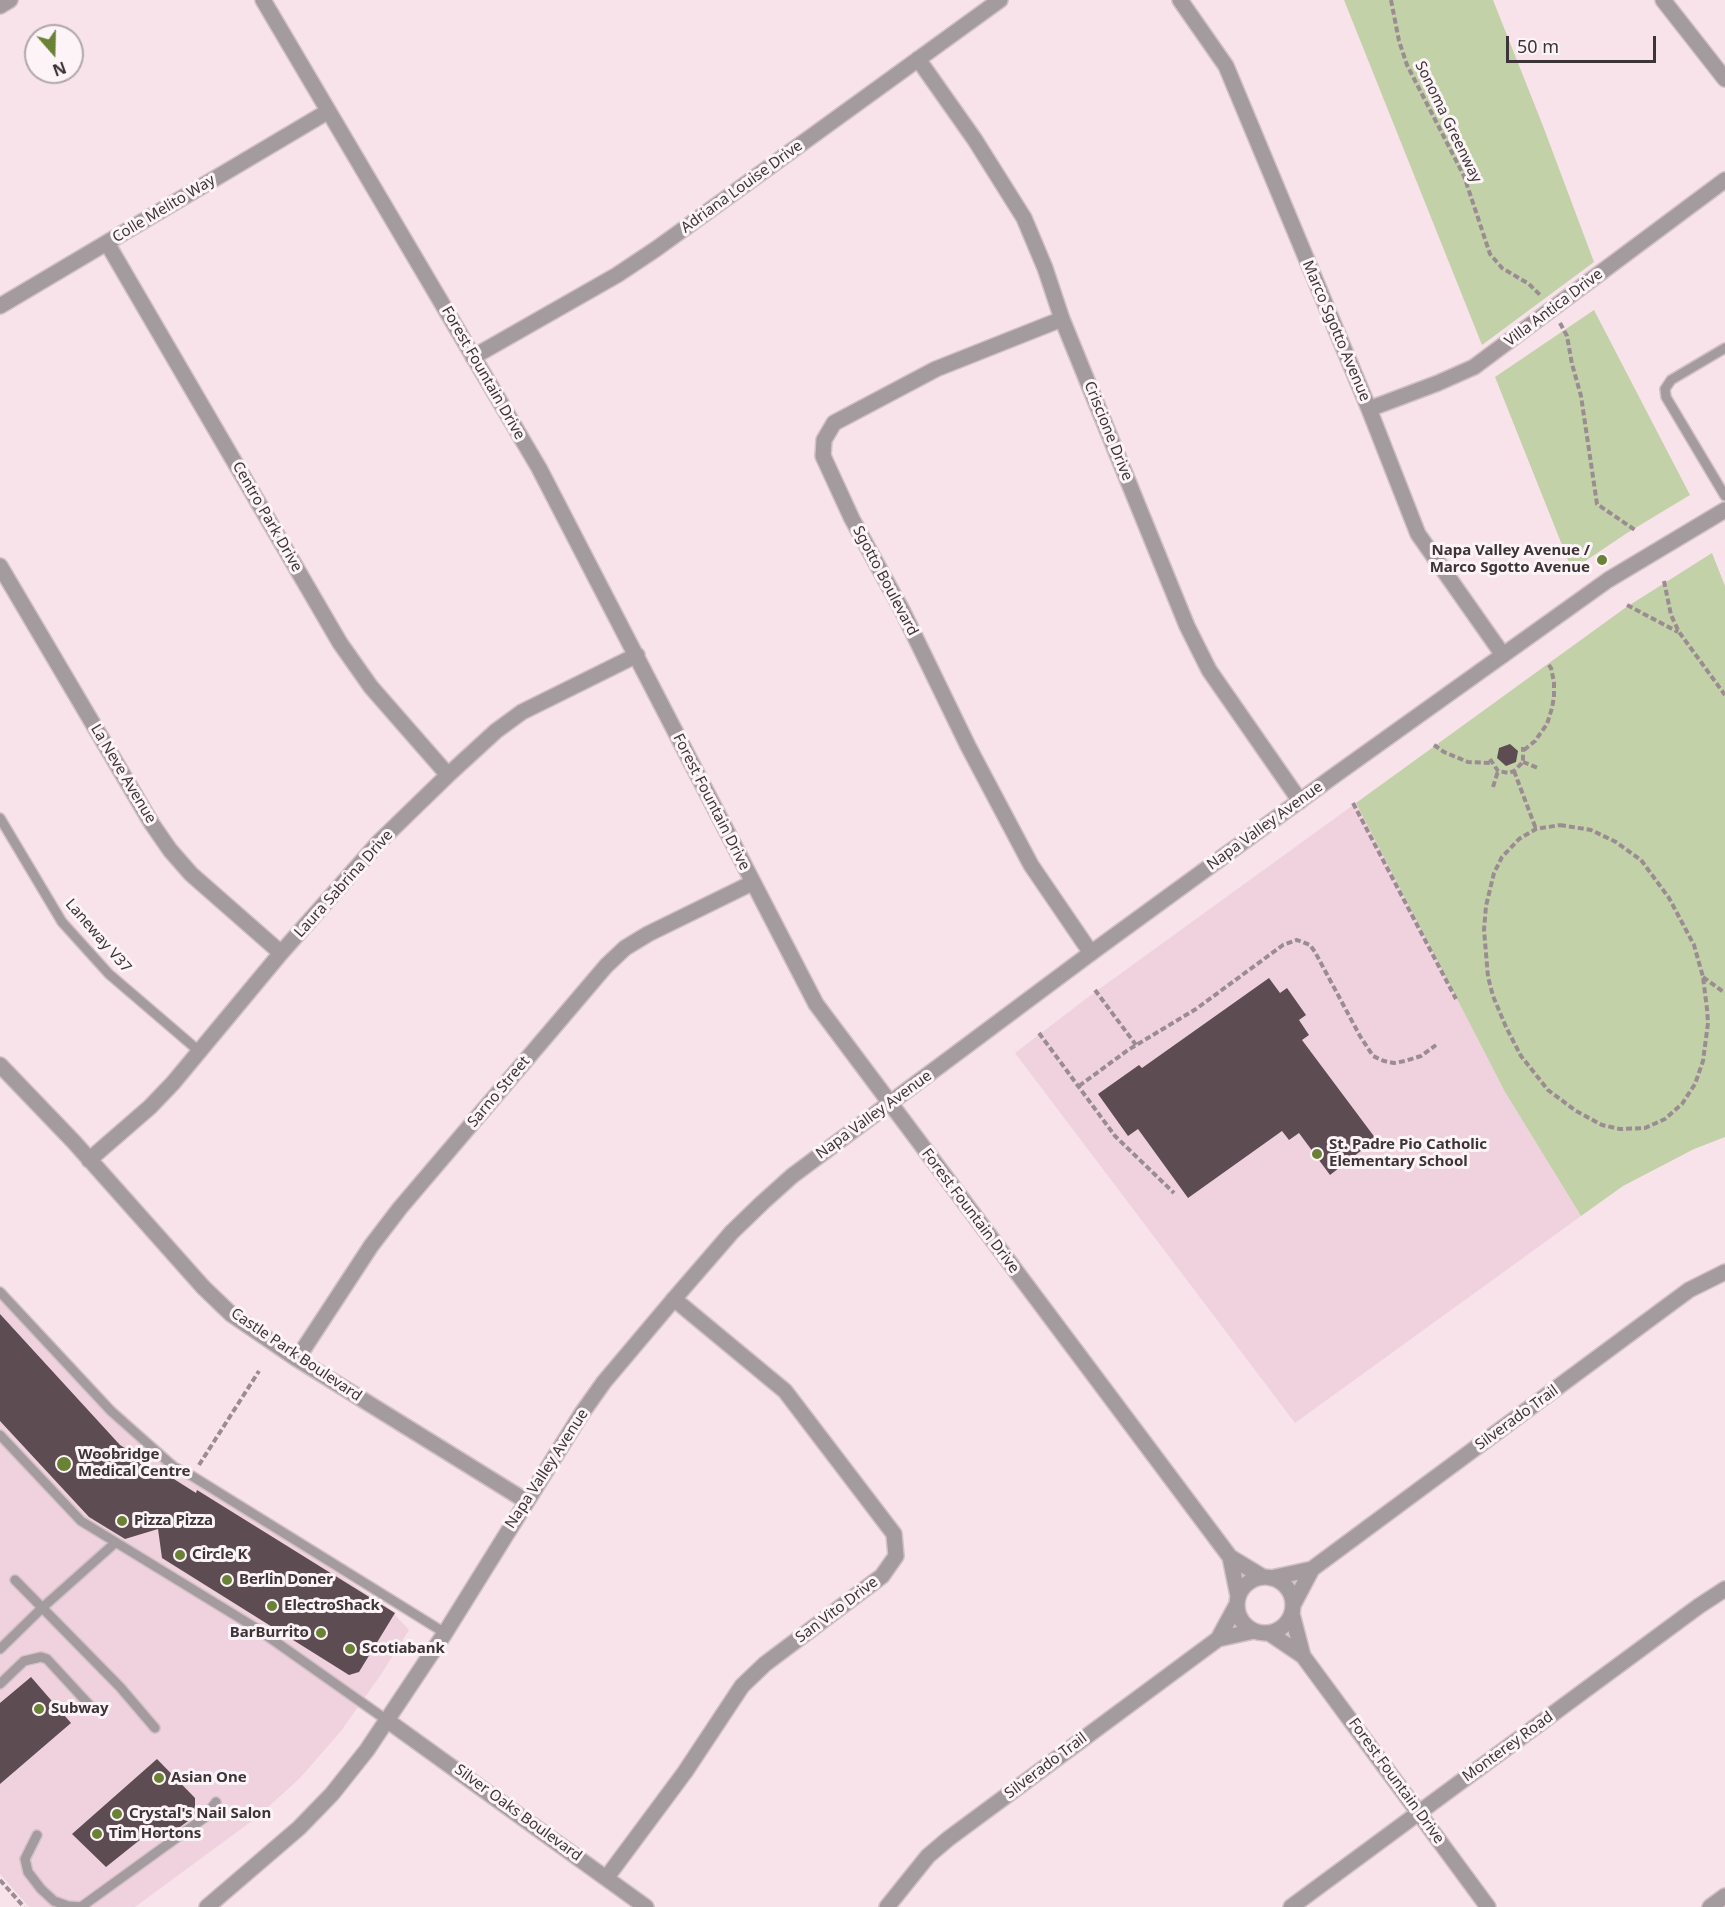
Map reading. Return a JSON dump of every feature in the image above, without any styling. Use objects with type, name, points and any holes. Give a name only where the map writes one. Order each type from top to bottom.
[{"type":"street","points":[[0,6],[10,0]]},
{"type":"street","name":"Forest Fountain Drive","points":[[262,0],[539,468],[816,1004],[1230,1557],[1267,1578]]},
{"type":"street","name":"Adriana Louise Drive","points":[[473,357],[656,249],[1000,0]]},
{"type":"street","name":"Marco Sgotto Avenue","points":[[1180,0],[1226,66],[1369,409],[1418,534],[1503,655]]},
{"type":"street","points":[[1663,0],[1725,79]]},
{"type":"street","name":"Criscione Drive","points":[[918,59],[975,140],[1024,218],[1045,268],[1062,319],[1183,616],[1200,652],[1209,669],[1300,801]]},
{"type":"street","name":"Colle Melito Way","points":[[0,306],[327,112]]},
{"type":"street","name":"Villa Antica Drive","points":[[1369,409],[1457,376],[1474,367],[1725,180]]},
{"type":"street","name":"Centro Park Drive","points":[[107,243],[340,643],[371,687],[448,775]]},
{"type":"street","name":"Sgotto Boulevard","points":[[1062,319],[936,369],[834,423],[824,440],[823,456],[852,519],[902,610],[968,746],[1031,865],[1091,952]]},
{"type":"street","name":"Napa Valley Avenue","points":[[207,1907],[299,1828],[332,1794],[367,1750],[445,1634],[582,1413],[674,1299],[732,1232],[762,1203],[792,1176],[1091,952],[1300,801],[1608,580],[1725,510]]},
{"type":"street","name":"La Neve Avenue","points":[[0,566],[152,824],[170,850],[191,874],[282,953]]},
{"type":"street","name":"Laura Sabrina Drive","points":[[89,1160],[150,1107],[200,1052],[282,953],[379,842],[448,775],[496,731],[522,712],[637,655]]},
{"type":"street","name":"Sarno Street","points":[[297,1359],[371,1246],[400,1208],[606,966],[625,948],[648,934],[752,883]]},
{"type":"street","name":"Castle Park Boulevard","points":[[0,1065],[203,1287],[231,1314],[297,1359],[526,1501]]},
{"type":"street","name":"Silverado Trail","points":[[1267,1578],[1312,1569],[1689,1290],[1725,1272]]},
{"type":"street","name":"San Vito Drive","points":[[607,1877],[685,1772],[742,1686],[765,1664],[882,1576],[896,1556],[894,1534],[785,1391],[674,1299]]},
{"type":"street","name":"Forest Fountain Drive","points":[[1230,1557],[1238,1600]]},
{"type":"street","name":"Silverado Trail","points":[[1292,1609],[1312,1569]]},
{"type":"street","points":[[1267,1578],[1280,1581],[1287,1587],[1291,1595],[1292,1609],[1282,1627],[1262,1632],[1241,1620],[1238,1600],[1248,1583],[1267,1578]]},
{"type":"street","name":"Monterey Road","points":[[1292,1907],[1725,1589]]},
{"type":"street","name":"Silverado Trail","points":[[887,1907],[928,1856],[948,1839],[1218,1639],[1238,1600]]},
{"type":"street","name":"Forest Fountain Drive","points":[[1292,1609],[1303,1656]]},
{"type":"street","name":"Forest Fountain Drive","points":[[1262,1632],[1303,1656],[1488,1907]]},
{"type":"street","name":"Silverado Trail","points":[[1218,1639],[1262,1632]]},
{"type":"street","name":"Silver Oaks Boulevard","points":[[388,1721],[646,1907]]},
{"type":"street","points":[[1710,1907],[1725,1896]]},
{"type":"lane","points":[[1725,348],[1671,380],[1665,389],[1666,397],[1725,496]]},
{"type":"lane","name":"Laneway V37","points":[[0,818],[63,922],[108,974],[200,1052]]},
{"type":"lane","points":[[0,1292],[111,1411],[174,1467],[445,1634]]},
{"type":"lane","points":[[0,1436],[81,1521],[256,1628],[388,1721]]},
{"type":"lane","points":[[0,1649],[115,1543]]},
{"type":"lane","points":[[15,1580],[120,1687],[155,1728]]},
{"type":"lane","points":[[0,1684],[24,1661],[42,1657],[47,1659],[94,1710]]},
{"type":"lane","points":[[37,1835],[25,1859],[28,1872],[40,1889],[54,1901],[68,1906],[81,1906],[204,1818],[216,1802]]},
{"type":"path","name":"Sonoma Greenway","points":[[1391,0],[1399,41],[1407,65],[1464,176],[1490,254],[1502,268],[1529,284],[1543,299]]},
{"type":"path","points":[[1559,322],[1567,336],[1581,396],[1597,504],[1635,530]]},
{"type":"path","points":[[1664,581],[1671,615],[1679,632],[1725,695]]},
{"type":"path","points":[[1626,605],[1679,632]]},
{"type":"path","points":[[1434,745],[1468,762],[1490,761],[1498,771],[1509,773],[1515,771],[1523,762],[1524,749],[1535,741],[1547,724],[1552,708],[1554,682],[1551,668],[1547,663]]},
{"type":"path","points":[[1523,762],[1538,768]]},
{"type":"path","points":[[1493,787],[1498,771]]},
{"type":"path","points":[[1515,771],[1536,829]]},
{"type":"path","points":[[1353,803],[1456,999]]},
{"type":"path","points":[[1560,825],[1591,830],[1616,842],[1641,860],[1656,878],[1686,926],[1694,945],[1703,977],[1708,1023],[1699,1075],[1688,1095],[1665,1119],[1645,1128],[1633,1130],[1602,1125],[1576,1111],[1548,1090],[1521,1056],[1498,1009],[1488,977],[1484,940],[1486,906],[1494,873],[1502,857],[1519,839],[1536,829],[1560,825]]},
{"type":"path","points":[[1079,1086],[1136,1045],[1196,1009],[1283,945],[1297,940],[1310,945],[1316,952],[1373,1056],[1394,1063],[1405,1061],[1421,1056],[1436,1044]]},
{"type":"path","points":[[1703,977],[1725,993]]},
{"type":"path","points":[[1095,990],[1136,1045]]},
{"type":"path","points":[[1039,1033],[1115,1137],[1174,1193]]},
{"type":"path","points":[[192,1476],[259,1371]]},
{"type":"path","points":[[0,1880],[24,1907]]},
{"type":"shaded area","name":"St. Padre Pio Catholic Elementary School","points":[[1356,803],[1505,1092],[1581,1216],[1295,1423],[1015,1053]]},
{"type":"shaded area","points":[[0,1286],[109,1412],[192,1476],[396,1613],[395,1615],[409,1630],[341,1731],[300,1778],[256,1818],[135,1907],[29,1907],[0,1874]]},
{"type":"green space","points":[[1344,0],[1493,0],[1594,262],[1482,345]]},
{"type":"green space","points":[[1594,310],[1690,495],[1572,570],[1495,377]]},
{"type":"green space","points":[[1712,553],[1725,586],[1725,1137],[1694,1149],[1623,1186],[1581,1216],[1505,1092],[1356,803],[1625,608]]},
{"type":"building","points":[[1510,744],[1518,751],[1516,762],[1506,766],[1497,758],[1499,748]]},
{"type":"building","points":[[1269,978],[1280,993],[1287,988],[1306,1015],[1299,1020],[1309,1035],[1302,1040],[1376,1139],[1330,1175],[1299,1133],[1289,1140],[1282,1131],[1188,1198],[1138,1129],[1128,1136],[1098,1094],[1139,1065],[1142,1068]]},
{"type":"building","points":[[0,1314],[120,1445],[395,1613],[359,1672],[349,1675],[162,1558],[158,1529],[125,1539],[89,1517],[0,1421]]},
{"type":"building","points":[[31,1677],[71,1723],[0,1784],[0,1703]]},
{"type":"building","points":[[157,1759],[195,1798],[195,1816],[169,1835],[146,1835],[106,1867],[72,1834]]},
{"type":"place","name":"Napa Valley Avenue / Marco Sgotto Avenue","points":[[1602,560]]},
{"type":"place","name":"St. Padre Pio Catholic Elementary School","points":[[1317,1154]]},
{"type":"place","name":"Woobridge Medical Centre","points":[[64,1464]]},
{"type":"place","name":"Pizza Pizza","points":[[122,1521]]},
{"type":"place","name":"Circle K","points":[[180,1555]]},
{"type":"place","name":"Berlin Doner","points":[[227,1580]]},
{"type":"place","name":"ElectroShack","points":[[272,1606]]},
{"type":"place","name":"BarBurrito","points":[[321,1633]]},
{"type":"place","name":"Scotiabank","points":[[350,1649]]},
{"type":"place","name":"Subway","points":[[39,1709]]},
{"type":"place","name":"Asian One","points":[[159,1778]]},
{"type":"place","name":"Crystal's Nail Salon","points":[[117,1814]]},
{"type":"place","name":"Tim Hortons","points":[[97,1834]]}]
